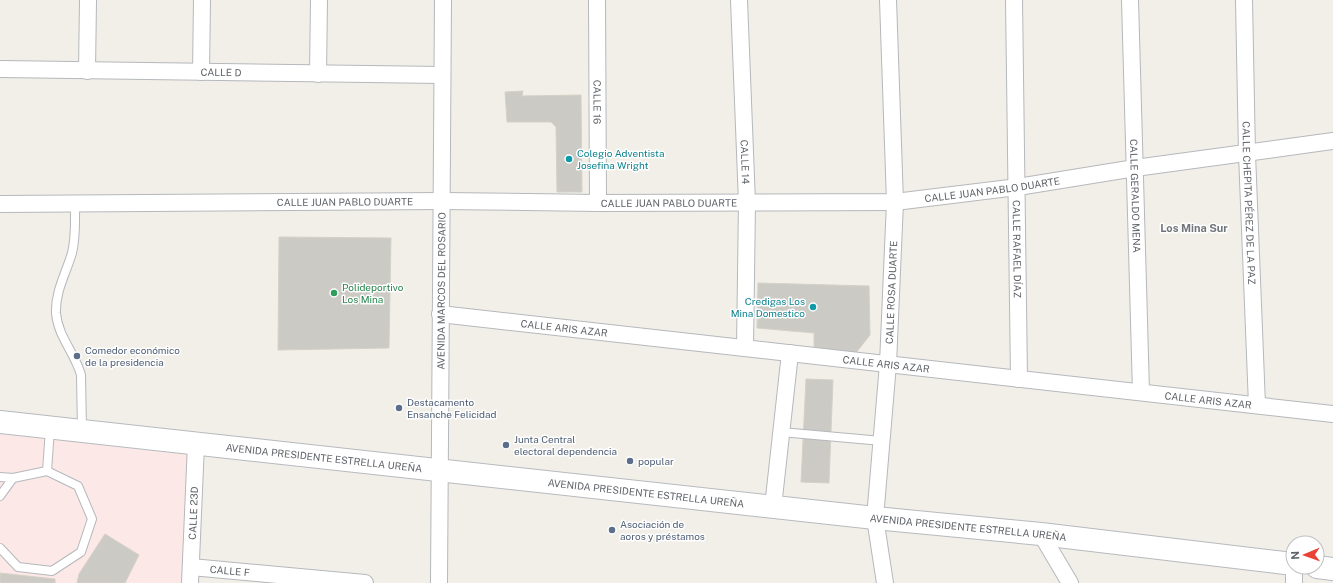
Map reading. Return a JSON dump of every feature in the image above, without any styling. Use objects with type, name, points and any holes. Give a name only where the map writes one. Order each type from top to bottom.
[{"type":"main road","name":"AVENIDA PRESIDENTE ESTRELLA UREÑA","points":[[0,422],[875,518],[1040,534],[1285,563]]},
{"type":"street","points":[[87,71],[88,0]]},
{"type":"street","points":[[201,72],[202,0]]},
{"type":"street","points":[[318,74],[319,0]]},
{"type":"street","name":"AVENIDA MARCOS DEL ROSARIO","points":[[439,583],[443,0]]},
{"type":"street","name":"CALLE 16","points":[[598,0],[598,203]]},
{"type":"street","name":"CALLE 14","points":[[739,0],[747,203],[744,348]]},
{"type":"street","name":"CALLE ROSA DUARTE","points":[[885,583],[875,518],[888,364],[895,202],[888,0]]},
{"type":"street","name":"CALLE RAFAEL DÍAZ","points":[[1014,0],[1018,187],[1019,379]]},
{"type":"street","name":"CALLE GERALDO MENA","points":[[1130,0],[1141,392]]},
{"type":"street","name":"CALLE CHEPITA PÉREZ DE LA PAZ","points":[[1244,0],[1247,154],[1257,405]]},
{"type":"street","name":"CALLE D","points":[[0,69],[442,76]]},
{"type":"street","name":"CALLE JUAN PABLO DUARTE","points":[[0,204],[895,202],[1018,187],[1135,168],[1247,154],[1333,141]]},
{"type":"street","name":"CALLE ARIS AZAR","points":[[440,314],[1333,414]]},
{"type":"street","points":[[773,507],[790,353]]},
{"type":"street","name":"CALLE 23D","points":[[190,575],[196,444]]},
{"type":"street","points":[[1040,534],[1070,583]]},
{"type":"street","name":"CALLE F","points":[[190,575],[365,583]]},
{"type":"lane","points":[[75,204],[73,248],[57,299],[56,312],[60,332],[79,367],[81,376],[82,431]]},
{"type":"lane","points":[[47,470],[50,428]]},
{"type":"lane","points":[[782,432],[882,441]]},
{"type":"lane","points":[[0,477],[13,478],[47,470],[78,486],[92,519],[81,552],[52,571],[18,567],[0,548]]},
{"type":"lane","points":[[0,496],[13,478]]},
{"type":"shaded area","points":[[0,416],[190,437],[188,583],[0,583]]},
{"type":"building","name":"Colegio Adventista Josefina Wright","points":[[523,91],[522,96],[581,95],[582,192],[557,192],[556,127],[551,122],[507,122],[505,92]]},
{"type":"building","name":"Polideportivo Los Mina","points":[[279,237],[391,238],[389,348],[278,350]]},
{"type":"building","name":"Credigas Los Mina Domestico","points":[[758,283],[869,286],[870,335],[855,354],[814,347],[814,333],[757,328]]},
{"type":"building","points":[[806,379],[833,380],[829,483],[801,482]]},
{"type":"building","points":[[105,534],[139,555],[125,583],[77,583],[79,574]]},
{"type":"building","points":[[0,573],[55,579],[55,583],[0,583]]},
{"type":"place","name":"Colegio Adventista Josefina Wright","points":[[569,159]]},
{"type":"place","name":"Polideportivo Los Mina","points":[[334,293]]},
{"type":"place","name":"Credigas Los Mina Domestico","points":[[813,307]]},
{"type":"place","name":"Comedor económico de la presidencia","points":[[77,356]]},
{"type":"place","name":"Destacamento Ensanche Felicidad","points":[[399,408]]},
{"type":"place","name":"Junta Central electoral dependencia","points":[[506,445]]},
{"type":"place","name":"popular","points":[[630,461]]},
{"type":"place","name":"Asociación de aoros y préstamos","points":[[612,530]]},
{"type":"district","name":"Los Mina Sur","points":[[1194,228]]}]
